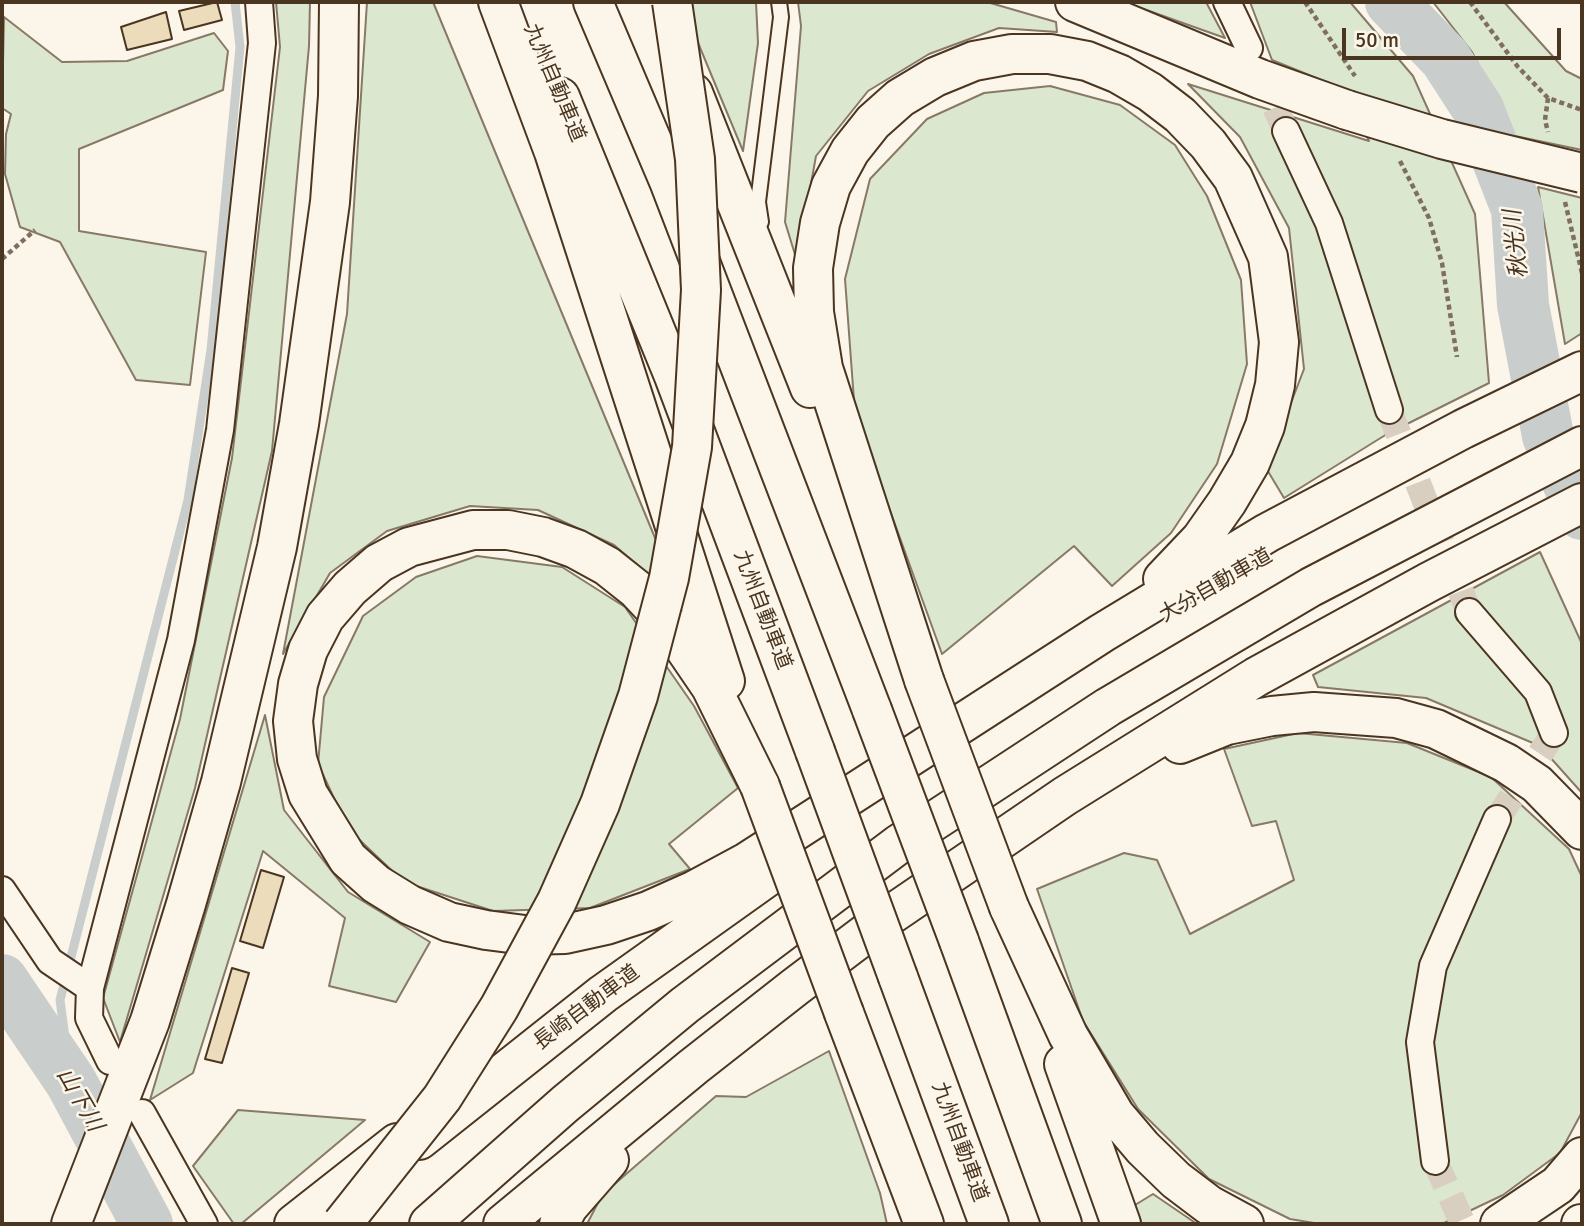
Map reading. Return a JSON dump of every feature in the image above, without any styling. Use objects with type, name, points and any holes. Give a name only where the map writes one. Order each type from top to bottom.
[{"type":"highway","points":[[71,1224],[131,1110],[150,1021],[221,782],[277,547],[299,424],[330,202],[338,96],[339,2]]},
{"type":"highway","points":[[498,2],[558,164],[760,786],[924,1224]]},
{"type":"highway","name":"九州自動車道","points":[[520,2],[669,363],[989,1224]]},
{"type":"highway","points":[[593,2],[669,181],[872,710],[1062,1224]]},
{"type":"highway","points":[[656,2],[924,680],[1009,907],[1121,1224]]},
{"type":"highway","points":[[342,1224],[442,1098],[499,1008],[557,901],[600,804],[638,696],[669,578],[692,447],[701,290],[695,159],[673,2]]},
{"type":"highway","points":[[1075,2],[1247,74],[1354,97],[1442,139],[1582,173]]},
{"type":"highway","points":[[924,680],[822,368],[814,312],[813,268],[820,223],[831,186],[850,151],[873,122],[900,98],[935,77],[974,61],[1012,54],[1050,54],[1087,61],[1119,74],[1180,115],[1208,144],[1233,178],[1268,257],[1276,300],[1279,342],[1275,385],[1265,426],[1250,463],[1201,540],[1166,576],[1102,633],[992,722]]},
{"type":"highway","points":[[760,786],[711,687],[666,621],[636,589],[607,566],[576,549],[543,537],[508,530],[473,530],[440,536],[409,547],[379,564],[349,588],[325,617],[308,650],[298,684],[293,721],[298,759],[308,794],[348,859],[376,884],[410,905],[449,922],[512,933],[565,934],[648,911],[747,862],[1102,633],[1267,533],[1466,437],[1582,371]]},
{"type":"highway","name":"大分自動車道","points":[[865,808],[992,722],[1466,437],[1582,390]]},
{"type":"highway","points":[[429,1224],[565,1104],[665,1021],[883,856],[1018,765],[1165,673],[1311,587],[1582,446]]},
{"type":"highway","points":[[503,1224],[693,1067],[889,916],[1065,796],[1256,677],[1506,541],[1582,503]]},
{"type":"highway","points":[[693,1067],[1071,805],[1145,760],[1227,725],[1272,716],[1355,713],[1396,718],[1436,729],[1472,744],[1537,784],[1582,830]]},
{"type":"highway","points":[[559,1224],[592,1177],[661,1109],[1065,796]]},
{"type":"highway","name":"長崎自動車道","points":[[321,1224],[508,1068],[703,922],[865,808]]},
{"type":"highway","points":[[1009,907],[1068,1035],[1115,1115],[1143,1148],[1176,1180],[1209,1205],[1244,1224]]},
{"type":"highway","points":[[294,1224],[500,1060],[596,990],[703,922]]},
{"type":"highway","points":[[844,1013],[912,1224]]},
{"type":"highway","points":[[1500,1224],[1558,1185],[1582,1157]]},
{"type":"street","points":[[110,1061],[89,1018],[90,988],[181,640],[220,430],[262,43],[258,2]]},
{"type":"street","points":[[1227,2],[1249,48]]},
{"type":"street","points":[[1286,131],[1329,223],[1389,410]]},
{"type":"street","points":[[1469,611],[1538,692],[1554,733]]},
{"type":"street","points":[[1435,1161],[1420,1042],[1433,965],[1497,819]]},
{"type":"street","points":[[2,890],[50,961],[90,988]]},
{"type":"street","points":[[131,1110],[204,1224]]},
{"type":"lane","points":[[775,299],[758,202],[781,16],[779,2]]},
{"type":"path","points":[[1305,2],[1354,97]]},
{"type":"path","points":[[1469,2],[1518,67],[1548,98],[1582,110]]},
{"type":"path","points":[[1399,160],[1429,218],[1442,263],[1457,357]]},
{"type":"path","points":[[2,259],[35,230]]},
{"type":"green space","points":[[276,2],[310,2],[309,46],[272,451],[195,788],[120,1042],[103,998],[180,719],[232,458],[280,47]]},
{"type":"green space","points":[[367,2],[433,2],[682,603],[614,545],[538,510],[470,506],[387,531],[330,573],[283,654],[347,314]]},
{"type":"green space","points":[[681,2],[756,2],[758,43],[743,151]]},
{"type":"green space","points":[[798,2],[987,2],[1056,22],[1057,32],[999,28],[929,54],[868,91],[816,156],[797,261],[785,222],[801,26]]},
{"type":"green space","points":[[1124,2],[1206,2],[1225,38]]},
{"type":"green space","points":[[1250,2],[1350,2],[1413,76],[1475,214],[1489,383],[1387,434],[1284,498],[1266,468],[1304,369],[1289,228],[1240,137],[1188,84],[1369,141],[1346,90],[1272,60]]},
{"type":"green space","points":[[1433,2],[1504,2],[1566,71],[1582,79],[1582,150],[1515,136],[1472,52]]},
{"type":"green space","points":[[4,17],[62,62],[127,61],[214,33],[228,51],[223,90],[79,149],[79,231],[206,252],[190,385],[136,380],[60,242],[20,227],[5,174],[6,134],[11,114],[2,108]]},
{"type":"green space","points":[[1050,86],[1120,105],[1175,145],[1207,196],[1241,280],[1247,364],[1217,464],[1171,533],[1112,586],[1074,546],[942,654],[855,414],[845,279],[870,179],[927,119],[984,93]]},
{"type":"green space","points":[[1538,187],[1582,198],[1582,333],[1565,344]]},
{"type":"green space","points":[[1540,552],[1582,644],[1582,793],[1540,746],[1426,698],[1318,687],[1313,675]]},
{"type":"green space","points":[[477,556],[562,567],[625,607],[694,706],[738,788],[669,844],[690,869],[590,908],[493,911],[404,882],[349,830],[318,764],[324,697],[363,616],[416,577]]},
{"type":"green space","points":[[265,715],[284,810],[348,892],[430,942],[396,1002],[329,986],[345,918],[263,851],[193,1073],[150,1100]]},
{"type":"green space","points":[[1298,733],[1407,743],[1491,777],[1569,849],[1582,877],[1582,1112],[1560,1153],[1503,1195],[1442,1224],[1320,1224],[1290,1219],[1209,1179],[1138,1109],[1083,1021],[1037,889],[1124,853],[1157,860],[1190,934],[1294,880],[1276,821],[1252,826],[1224,749]]},
{"type":"green space","points":[[829,1051],[880,1193],[887,1224],[587,1224],[602,1195],[716,1096],[746,1097]]},
{"type":"green space","points":[[238,1110],[365,1120],[241,1224],[234,1224],[193,1166]]},
{"type":"green space","points":[[1153,1194],[1197,1224],[1142,1224],[1135,1205]]},
{"type":"building","points":[[217,2],[222,20],[184,30],[179,11]]},
{"type":"building","points":[[166,12],[172,39],[127,50],[121,27]]},
{"type":"building","points":[[261,870],[284,877],[263,948],[240,941]]},
{"type":"building","points":[[232,968],[249,973],[222,1063],[205,1059]]},
{"type":"waterway","points":[[71,1082],[60,1000],[188,500],[211,350],[240,47],[235,2]]},
{"type":"waterway","name":"秋光川","points":[[1391,2],[1445,58],[1478,109],[1517,209],[1523,305],[1548,436],[1582,514]]},
{"type":"waterway","name":"山下川","points":[[2,980],[71,1082],[147,1224]]},
{"type":"tunnel","points":[[1259,72],[1286,131]]},
{"type":"tunnel","points":[[1389,410],[1469,612]]},
{"type":"tunnel","points":[[1497,819],[1554,733]]},
{"type":"tunnel","points":[[1435,1161],[1463,1224]]}]
